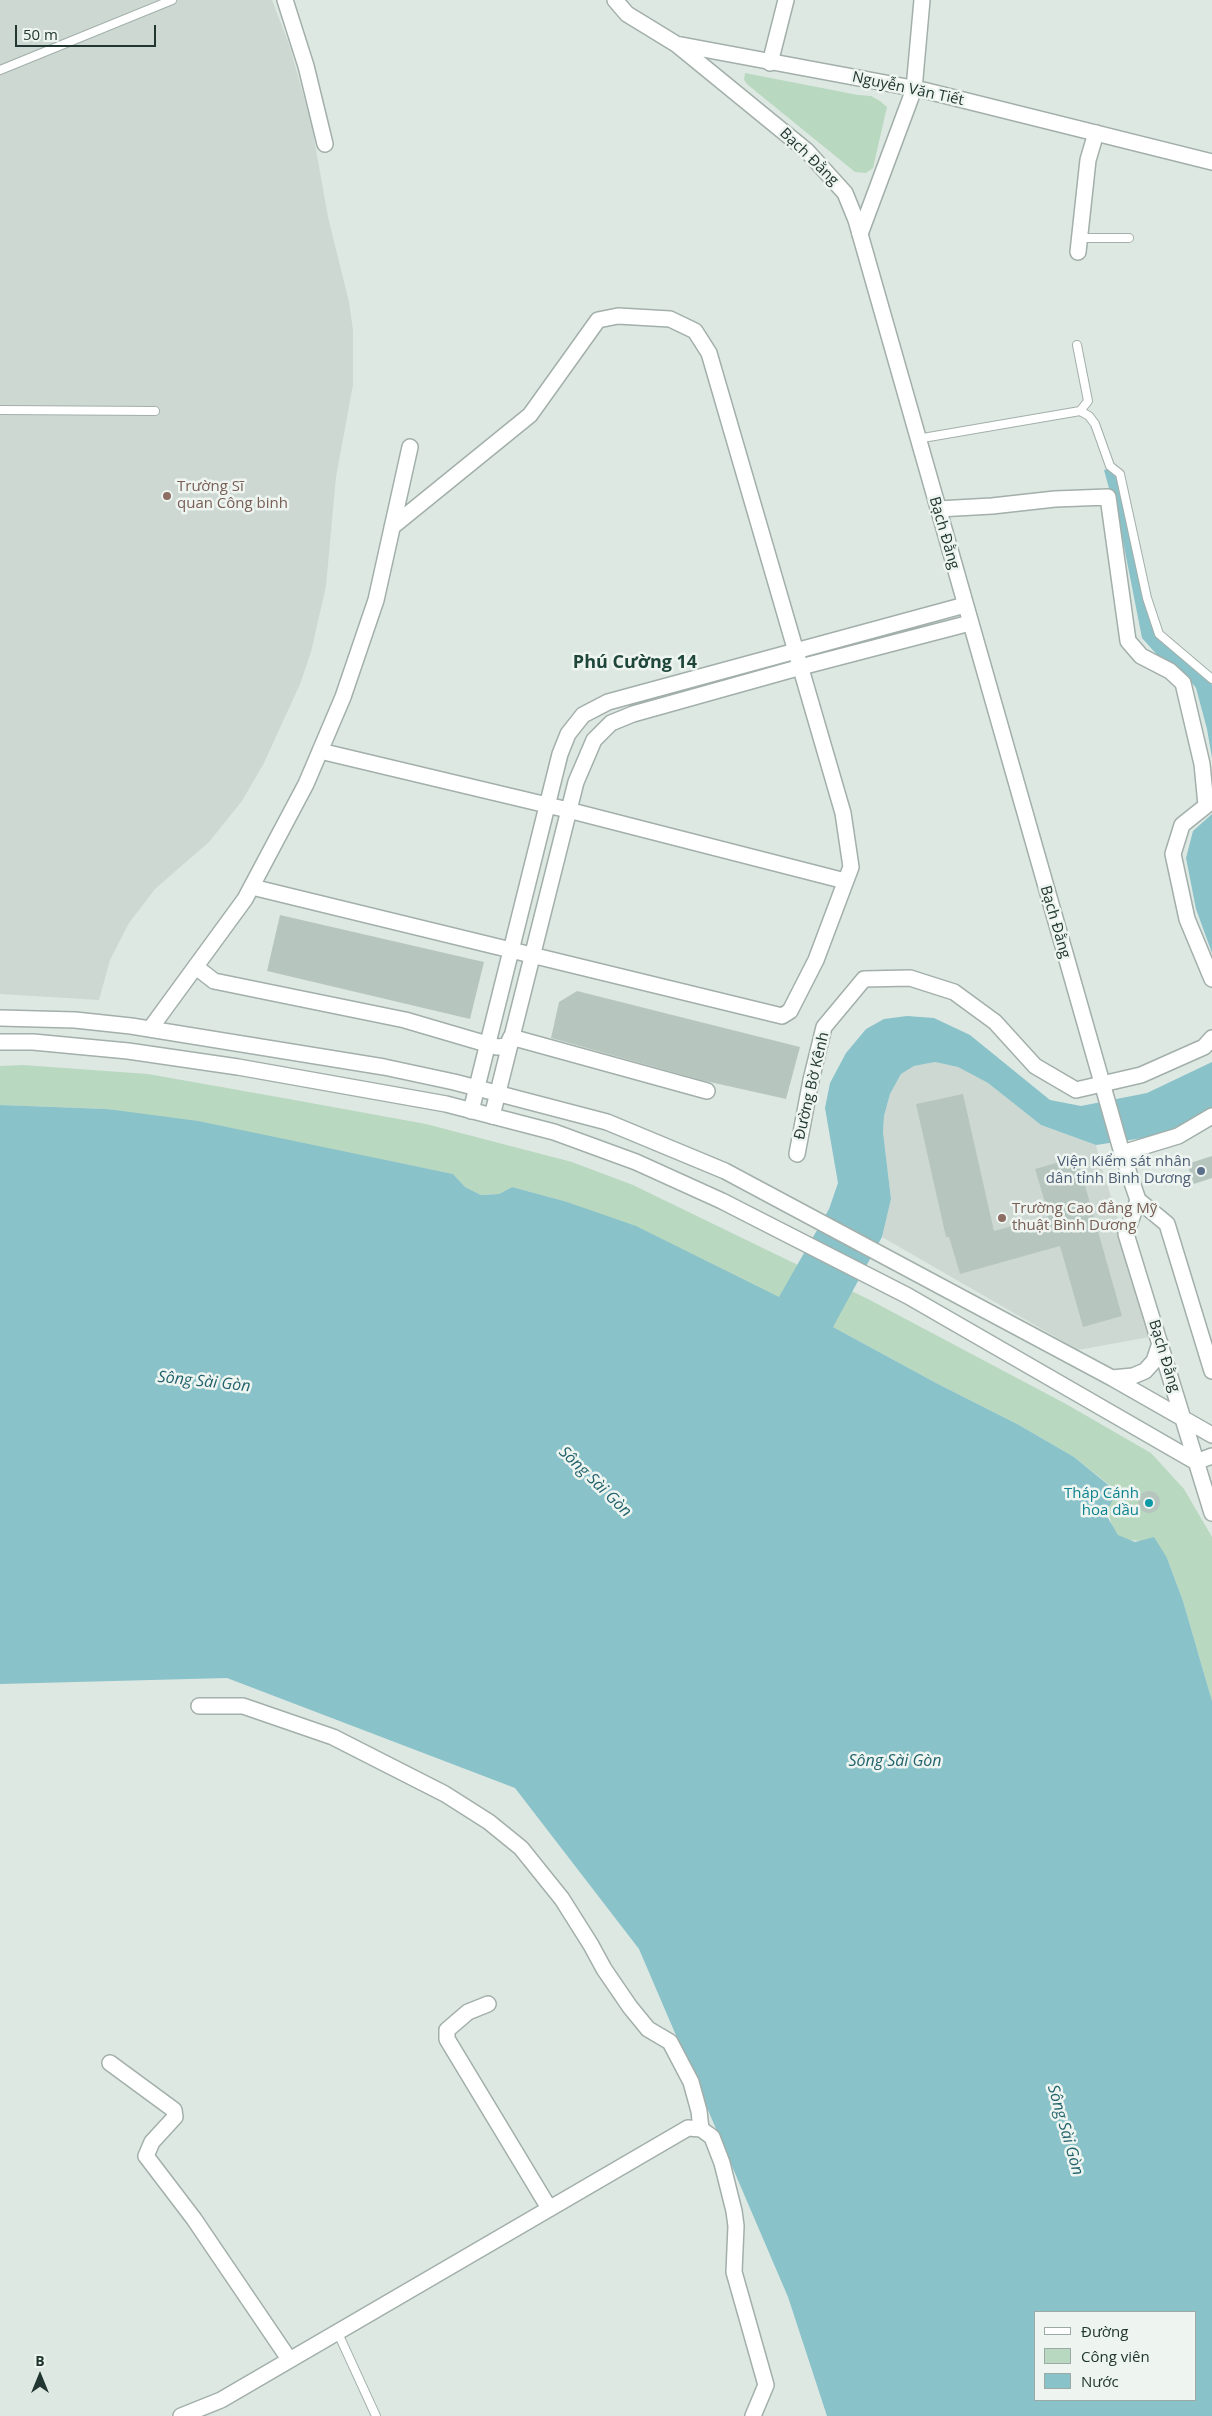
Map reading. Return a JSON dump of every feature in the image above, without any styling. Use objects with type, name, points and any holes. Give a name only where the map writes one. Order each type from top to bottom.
[{"type":"street","points":[[284,0],[306,66],[325,144]]},
{"type":"street","name":"Nguyễn Văn Tiết","points":[[615,0],[627,14],[676,44],[914,89],[1212,162]]},
{"type":"street","points":[[770,63],[786,0]]},
{"type":"street","points":[[860,234],[914,89],[922,0]]},
{"type":"street","name":"Bạch Đằng","points":[[676,44],[807,151],[827,170],[845,193],[860,234],[1122,1153]]},
{"type":"street","points":[[1079,245],[1088,160],[1096,133]]},
{"type":"street","points":[[252,887],[782,1016],[790,1011],[816,960],[851,867],[843,813],[709,352],[694,331],[670,319],[618,316],[598,320],[530,415],[392,527]]},
{"type":"street","points":[[150,1029],[252,887],[306,784],[343,697],[376,600],[410,448]]},
{"type":"street","points":[[938,509],[992,506],[1055,499],[1108,497],[1128,641],[1141,656],[1170,671],[1183,683],[1202,764],[1209,803],[1182,825],[1173,854],[1187,919],[1212,979]]},
{"type":"street","points":[[471,1111],[548,805],[566,741],[583,715],[608,702],[965,604]]},
{"type":"street","points":[[492,1116],[568,810],[576,782],[594,740],[611,723],[633,714],[801,667],[970,623]]},
{"type":"street","points":[[320,751],[548,805],[845,881]]},
{"type":"street","points":[[196,967],[214,981],[405,1020],[502,1047],[509,1043],[512,1037]]},
{"type":"street","name":"Đường Bờ Kênh","points":[[797,1154],[811,1080],[824,1027],[864,979],[910,978],[954,992],[995,1022],[1035,1066],[1076,1090],[1102,1088],[1141,1075],[1204,1047],[1212,1038]]},
{"type":"street","points":[[0,1018],[75,1020],[150,1029],[384,1068],[498,1093],[606,1122],[725,1171],[1112,1378],[1212,1435]]},
{"type":"street","points":[[512,1037],[707,1091]]},
{"type":"street","points":[[0,1042],[33,1042],[137,1052],[248,1068],[446,1104],[554,1132],[636,1162],[722,1201],[908,1296],[1196,1462],[1212,1456]]},
{"type":"street","points":[[1212,1116],[1178,1136],[1122,1153],[1138,1200],[1167,1224],[1212,1371]]},
{"type":"street","name":"Bạch Đằng","points":[[1138,1200],[1126,1234],[1212,1513]]},
{"type":"street","points":[[1112,1378],[1133,1376],[1145,1371],[1154,1361],[1160,1343]]},
{"type":"street","points":[[199,1706],[243,1706],[333,1737],[445,1794],[490,1822],[521,1848],[562,1899],[591,1944],[604,1969],[630,2007],[648,2029],[670,2042],[691,2082],[700,2111],[701,2130]]},
{"type":"street","points":[[488,2004],[468,2012],[447,2030],[447,2039],[549,2208]]},
{"type":"street","points":[[110,2063],[174,2110],[174,2117],[152,2142],[146,2156],[194,2219],[289,2359]]},
{"type":"street","points":[[181,2416],[221,2400],[688,2128],[701,2130],[712,2137],[722,2163],[736,2226],[734,2272],[766,2385],[753,2416]]},
{"type":"lane","points":[[0,70],[172,0]]},
{"type":"lane","points":[[1079,245],[1129,238]]},
{"type":"lane","points":[[1077,345],[1088,401],[1080,411]]},
{"type":"lane","points":[[0,410],[155,411]]},
{"type":"lane","points":[[918,439],[1080,411],[1089,416],[1095,424],[1110,466],[1120,474],[1147,598],[1159,634],[1212,679]]},
{"type":"lane","points":[[337,2331],[376,2416]]},
{"type":"shaded area","name":"Trường Sĩ quan Công binh","points":[[0,0],[272,0],[290,47],[312,127],[328,217],[349,302],[353,330],[353,385],[336,477],[326,586],[311,652],[300,684],[264,763],[242,801],[209,842],[155,889],[129,923],[110,960],[99,1000],[0,994]]},
{"type":"shaded area","name":"Trường Cao đẳng Mỹ thuật Bình Dương","points":[[935,1062],[958,1067],[988,1083],[1041,1125],[1096,1145],[1155,1336],[1078,1350],[882,1237],[891,1199],[883,1132],[884,1116],[890,1094],[901,1074],[914,1066]]},
{"type":"green space","points":[[745,73],[871,96],[880,101],[887,107],[873,168],[866,173],[855,172],[748,85],[744,80]]},
{"type":"green space","points":[[23,1065],[148,1074],[426,1124],[572,1162],[633,1185],[868,1299],[1066,1404],[1151,1453],[1184,1489],[1212,1537],[1212,1701],[1183,1601],[1167,1558],[1145,1541],[1126,1540],[1118,1535],[1112,1527],[1108,1509],[1117,1491],[1074,1457],[1019,1425],[833,1327],[564,1201],[512,1187],[499,1194],[481,1195],[465,1187],[453,1174],[303,1144],[107,1109],[0,1105],[0,1066]]},
{"type":"water","points":[[1114,467],[1153,626],[1158,639],[1184,656],[1208,678],[1212,685],[1212,758],[1207,729],[1196,688],[1188,678],[1159,657],[1142,638],[1122,536],[1104,470]]},
{"type":"water","points":[[1212,814],[1212,953],[1196,909],[1186,858],[1193,831]]},
{"type":"water","name":"Sông Sài Gòn","points":[[907,1016],[934,1018],[970,1035],[1050,1100],[1081,1106],[1147,1093],[1212,1062],[1212,1107],[1175,1128],[1150,1137],[1096,1145],[1041,1125],[988,1083],[958,1067],[935,1062],[914,1066],[901,1074],[890,1094],[884,1116],[883,1132],[891,1199],[882,1237],[833,1327],[1019,1425],[1074,1457],[1117,1492],[1108,1509],[1108,1518],[1118,1535],[1135,1542],[1154,1537],[1167,1558],[1183,1601],[1212,1701],[1212,2416],[827,2416],[788,2297],[639,1949],[515,1788],[227,1678],[0,1684],[0,1105],[107,1109],[198,1121],[453,1174],[465,1187],[481,1195],[499,1194],[512,1187],[564,1201],[636,1226],[779,1297],[829,1209],[838,1183],[825,1108],[830,1083],[846,1053],[866,1029],[884,1019]]},
{"type":"building","points":[[280,915],[484,962],[470,1019],[267,971]]},
{"type":"building","points":[[577,991],[800,1047],[786,1099],[701,1080],[551,1038],[559,1002]]},
{"type":"building","points":[[963,1094],[994,1231],[1049,1216],[1035,1169],[1077,1157],[1122,1316],[1083,1327],[1060,1246],[960,1274],[949,1237],[946,1237],[916,1104]]},
{"type":"building","name":"Viện Kiểm sát nhân dân tỉnh Bình Dương","points":[[1212,1156],[1212,1178],[1194,1184],[1187,1164]]},
{"type":"building","name":"Tháp Cánh hoa dầu","points":[[1149,1491],[1157,1494],[1160,1502],[1157,1510],[1149,1513],[1141,1510],[1138,1502],[1141,1494]]},
{"type":"place","name":"Trường Sĩ quan Công binh","points":[[167,496]]},
{"type":"place","name":"Viện Kiểm sát nhân dân tỉnh Bình Dương","points":[[1201,1171]]},
{"type":"place","name":"Trường Cao đẳng Mỹ thuật Bình Dương","points":[[1002,1218]]},
{"type":"place","name":"Tháp Cánh hoa dầu","points":[[1149,1503]]},
{"type":"district","name":"Phú Cường 14","points":[[635,663]]}]
